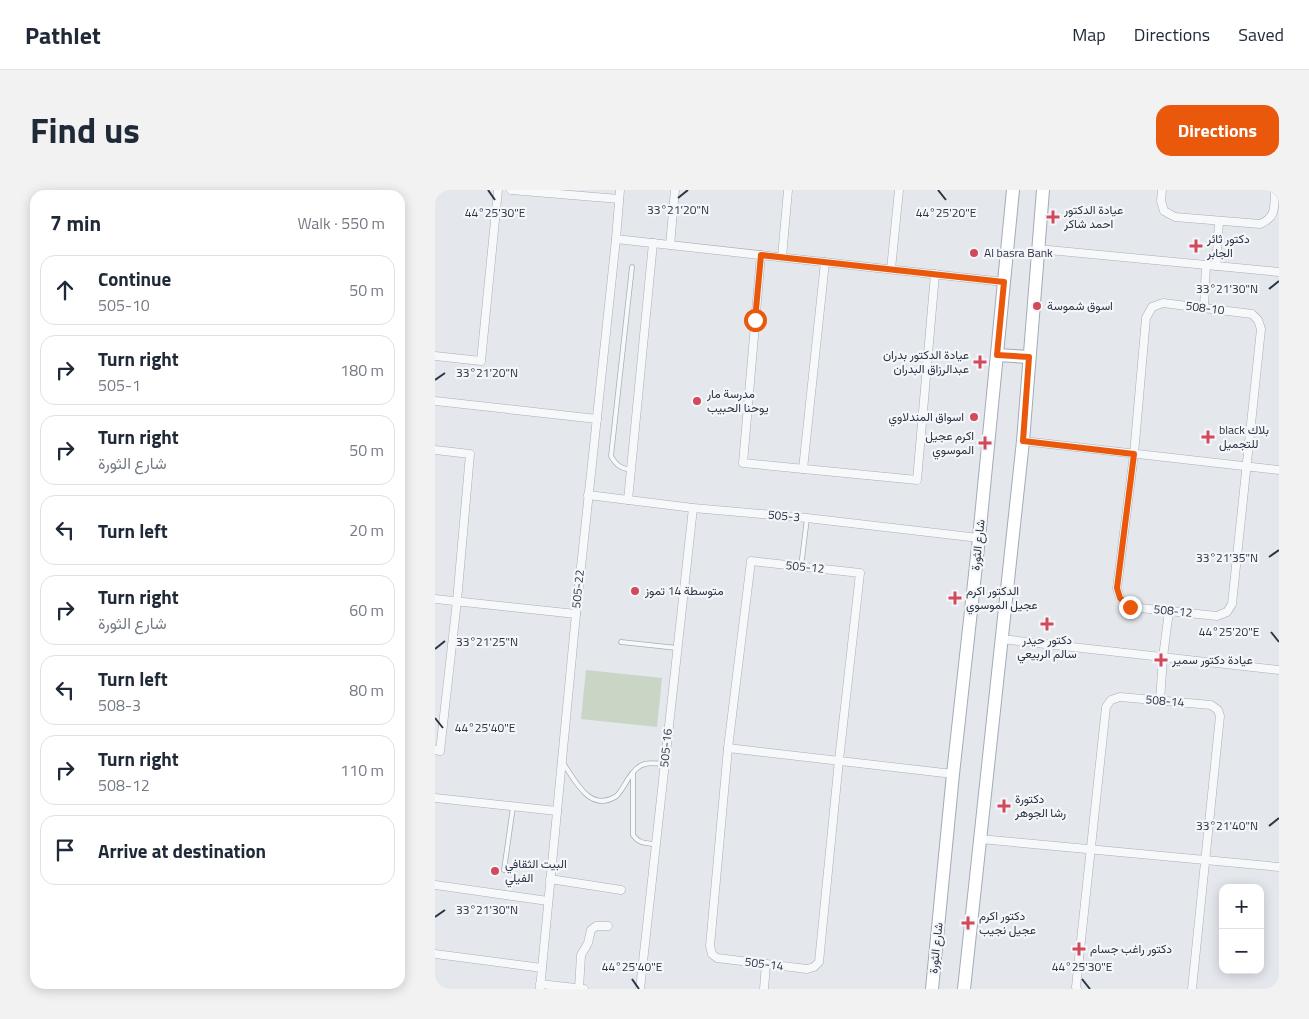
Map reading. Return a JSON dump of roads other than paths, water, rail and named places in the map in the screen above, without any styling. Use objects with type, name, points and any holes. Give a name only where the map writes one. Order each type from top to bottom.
[{"type":"main road","name":"شارع الثورة","points":[[933,989],[953,774],[979,538],[1013,190]]},
{"type":"main road","points":[[964,989],[1023,441],[1043,190]]},
{"type":"main road","points":[[997,355],[1029,357]]},
{"type":"street","points":[[435,356],[481,361],[498,190]]},
{"type":"street","points":[[511,190],[619,199]]},
{"type":"street","name":"505-22","points":[[540,987],[561,761],[620,190]]},
{"type":"street","points":[[670,245],[675,190]]},
{"type":"street","points":[[782,257],[788,190]]},
{"type":"street","points":[[891,269],[899,190]]},
{"type":"street","points":[[1162,190],[1161,201],[1164,211],[1175,217],[1260,224],[1268,221],[1273,211],[1275,190]]},
{"type":"street","points":[[1216,266],[1219,222]]},
{"type":"street","points":[[616,239],[1004,282]]},
{"type":"street","points":[[628,500],[653,243]]},
{"type":"street","points":[[1038,249],[1279,272]]},
{"type":"street","points":[[761,255],[743,463],[917,480],[935,274]]},
{"type":"street","points":[[803,469],[825,262]]},
{"type":"street","points":[[1204,308],[1207,265]]},
{"type":"street","name":"508-10","points":[[1134,454],[1146,318],[1152,307],[1163,303],[1252,314],[1258,320],[1261,329],[1247,467]]},
{"type":"street","points":[[435,401],[597,419]]},
{"type":"street","points":[[1023,441],[1279,470]]},
{"type":"street","points":[[435,450],[470,454],[457,601],[440,751],[435,750]]},
{"type":"street","name":"508-12","points":[[1134,454],[1117,588],[1120,598],[1130,607],[1217,616],[1227,612],[1232,604],[1247,467]]},
{"type":"street","name":"505-3","points":[[589,495],[693,508],[807,518],[979,538]]},
{"type":"street","name":"505-16","points":[[639,989],[693,508]]},
{"type":"street","name":"505-12","points":[[728,748],[751,561],[860,573],[839,760]]},
{"type":"street","points":[[435,599],[576,614]]},
{"type":"street","points":[[1160,701],[1169,611]]},
{"type":"street","points":[[1001,639],[1279,670]]},
{"type":"street","name":"508-14","points":[[1077,989],[1106,707],[1111,700],[1120,697],[1211,706],[1218,710],[1220,716],[1192,989]]},
{"type":"street","points":[[728,748],[953,774]]},
{"type":"street","name":"505-14","points":[[728,748],[710,946],[712,954],[717,958],[807,969],[814,967],[819,962],[839,760]]},
{"type":"street","points":[[435,798],[557,812]]},
{"type":"street","points":[[979,839],[1279,867]]},
{"type":"street","points":[[551,879],[621,890]]},
{"type":"street","points":[[435,885],[548,901]]},
{"type":"street","points":[[579,988],[581,955],[588,943],[591,930],[596,926],[608,926]]},
{"type":"street","points":[[435,954],[542,968]]},
{"type":"street","points":[[765,989],[766,964]]},
{"type":"street","points":[[540,987],[584,989]]},
{"type":"lane","points":[[631,470],[621,468],[611,456],[632,267]]},
{"type":"lane","points":[[801,567],[807,518]]},
{"type":"lane","points":[[621,642],[677,648]]},
{"type":"lane","points":[[561,761],[584,793],[598,800],[616,797],[633,772],[645,764],[664,764]]},
{"type":"lane","points":[[633,772],[633,835],[640,843],[655,844]]},
{"type":"lane","points":[[504,870],[513,807]]},
{"type":"place","name":"عيادة الدكتور احمد شاكر","points":[[1053,217]]},
{"type":"place","name":"دكتور ثائر الجابر","points":[[1196,246]]},
{"type":"place","name":"Al basra Bank","points":[[974,253]]},
{"type":"place","name":"اسوق شموسة","points":[[1037,306]]},
{"type":"place","name":"عيادة الدكتور بدران عبدالرزاق البدران","points":[[980,362]]},
{"type":"place","name":"مدرسة مار يوحنا الحبيب","points":[[697,401]]},
{"type":"place","name":"اسواق المندلاوي","points":[[974,417]]},
{"type":"place","name":"black بلاك للتجميل","points":[[1208,437]]},
{"type":"place","name":"اكرم عجيل الموسوي","points":[[985,443]]},
{"type":"place","name":"متوسطة 14 تموز","points":[[635,591]]},
{"type":"place","name":"الدكتور اكرم عجيل الموسوي","points":[[955,598]]},
{"type":"place","name":"دكتور حيدر سالم الربيعي","points":[[1047,624]]},
{"type":"place","name":"عيادة دكتور سمير","points":[[1161,660]]},
{"type":"place","name":"دكتورة رشا الجوهر","points":[[1004,806]]},
{"type":"place","name":"البيت الثقافي الفيلي","points":[[495,871]]},
{"type":"place","name":"دكتور اكرم عجيل نجيب","points":[[968,923]]},
{"type":"place","name":"دكتور راغب جسام","points":[[1079,949]]}]
